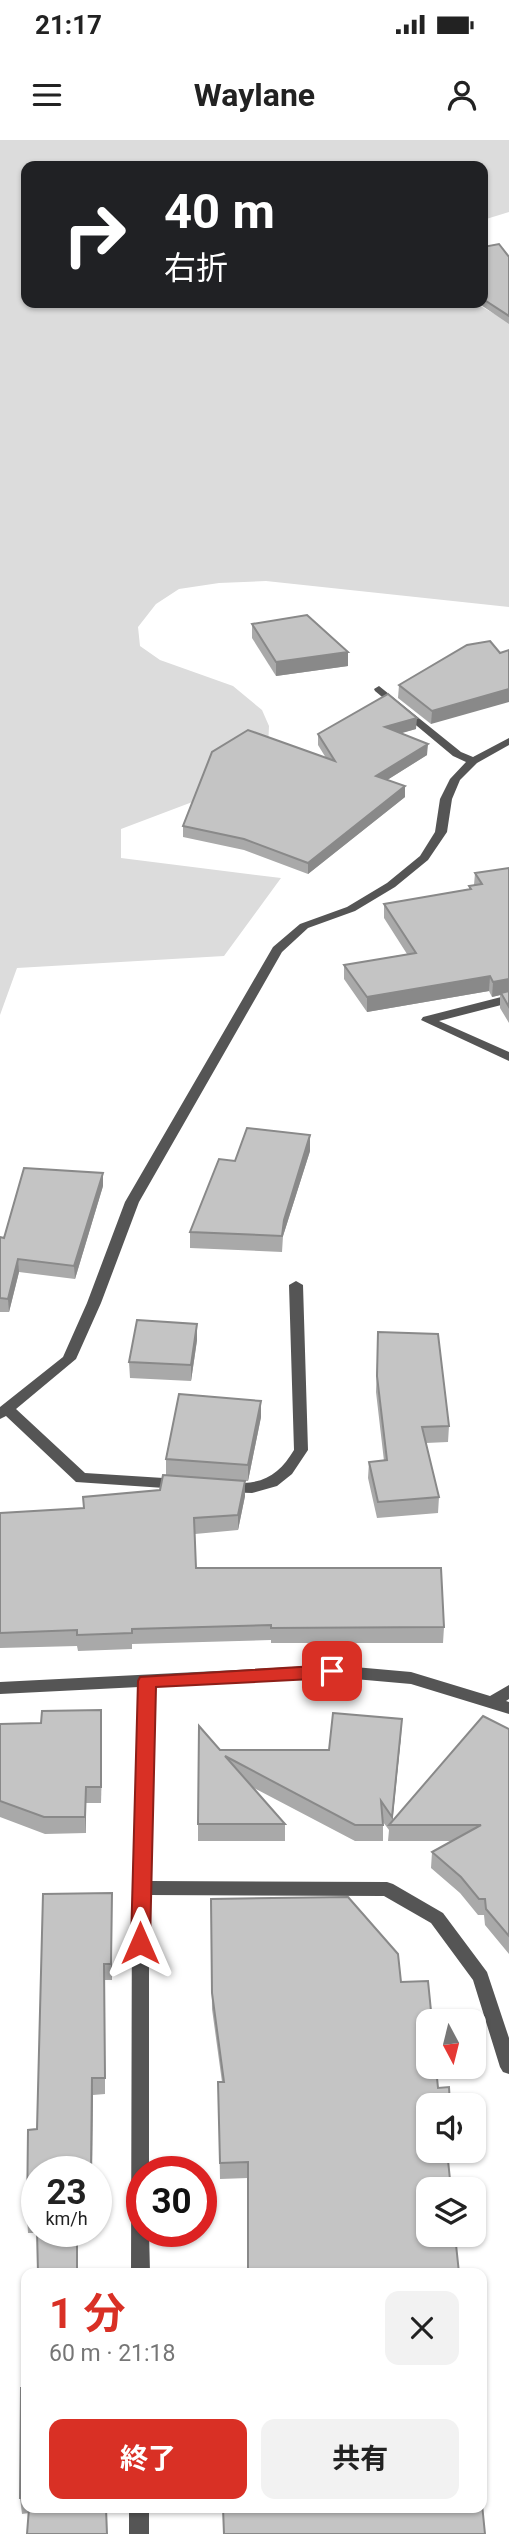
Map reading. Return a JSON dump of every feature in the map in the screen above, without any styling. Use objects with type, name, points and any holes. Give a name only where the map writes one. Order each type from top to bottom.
[{"type":"street","points":[[379,689],[457,754],[473,761]]},
{"type":"street","points":[[296,1285],[301,1450],[289,1474],[253,1489],[81,1478],[4,1412],[69,1359],[94,1303],[132,1202],[276,950],[304,926],[351,909],[391,885],[425,858],[441,832],[446,799],[455,779],[473,761],[509,741]]},
{"type":"street","points":[[509,999],[427,1020],[509,1057]]},
{"type":"street","points":[[0,1688],[332,1671],[411,1678],[501,1705],[509,1691]]},
{"type":"street","points":[[139,2268],[140,1888],[147,1681]]},
{"type":"street","points":[[140,1888],[387,1889],[436,1918],[481,1977],[509,2067]]},
{"type":"street","points":[[139,2513],[139,2534]]},
{"type":"shaded area","points":[[0,140],[509,140],[509,212],[488,218],[488,161],[21,161],[21,308],[484,308],[509,322],[509,607],[266,581],[219,583],[179,589],[156,604],[138,627],[140,646],[160,660],[233,686],[262,710],[269,726],[268,749],[195,801],[121,829],[121,858],[281,878],[224,956],[17,968],[0,1015]]},
{"type":"building","points":[[499,244],[509,257],[509,316],[488,302],[488,246]]},
{"type":"building","points":[[307,615],[348,652],[276,662],[252,624]]},
{"type":"building","points":[[490,641],[500,653],[509,650],[509,689],[432,711],[399,685],[467,645]]},
{"type":"building","points":[[388,694],[417,718],[385,727],[428,744],[376,776],[405,786],[308,863],[244,839],[183,826],[212,752],[248,730],[335,761],[318,734]]},
{"type":"building","points":[[509,868],[509,979],[493,982],[490,976],[367,997],[344,965],[416,953],[384,904],[471,889],[469,886],[482,884],[475,873]]},
{"type":"building","points":[[509,991],[509,1007],[501,993]]},
{"type":"building","points":[[247,1128],[310,1135],[284,1220],[282,1236],[190,1232],[219,1159],[235,1161]]},
{"type":"building","points":[[24,1168],[103,1173],[74,1266],[18,1259],[8,1299],[0,1298],[0,1237],[4,1238]]},
{"type":"building","points":[[137,1320],[197,1324],[191,1365],[129,1362]]},
{"type":"building","points":[[378,1332],[438,1334],[449,1426],[422,1427],[439,1497],[378,1502],[369,1462],[387,1460],[377,1376]]},
{"type":"building","points":[[179,1394],[261,1401],[248,1465],[166,1459]]},
{"type":"building","points":[[163,1475],[245,1481],[238,1515],[194,1518],[196,1568],[441,1568],[444,1627],[271,1628],[271,1625],[132,1629],[132,1633],[77,1635],[77,1630],[0,1633],[0,1513],[84,1508],[83,1497],[160,1490]]},
{"type":"building","points":[[101,1710],[101,1787],[86,1787],[85,1817],[44,1817],[0,1801],[0,1724],[41,1723],[42,1711]]},
{"type":"building","points":[[333,1713],[402,1719],[392,1817],[381,1801],[383,1825],[355,1825],[225,1756],[285,1824],[198,1824],[199,1726],[220,1750],[329,1750]]},
{"type":"building","points":[[483,1716],[509,1729],[509,1936],[486,1909],[485,1899],[479,1899],[461,1877],[432,1852],[481,1825],[389,1825]]},
{"type":"building","points":[[112,1893],[111,1964],[104,1964],[105,2078],[92,2078],[91,2156],[28,2156],[28,2130],[37,2129],[43,1894]]},
{"type":"building","points":[[348,1897],[398,1954],[401,1982],[428,1981],[431,2009],[416,2009],[416,2079],[437,2079],[438,2088],[449,2087],[449,2093],[416,2093],[416,2163],[448,2163],[450,2177],[416,2177],[416,2247],[456,2247],[458,2268],[248,2268],[248,2162],[220,2163],[218,2082],[224,2082],[212,1993],[211,1899]]},
{"type":"building","points":[[37,2247],[77,2247],[77,2268],[38,2268]]},
{"type":"building","points":[[21,2388],[21,2498],[20,2498]]},
{"type":"building","points":[[29,2513],[106,2513],[107,2534],[27,2534]]},
{"type":"building","points":[[223,2513],[483,2513],[485,2534],[224,2534]]},
{"type":"route","points":[[140,1943],[147,1681],[332,1671]]}]
